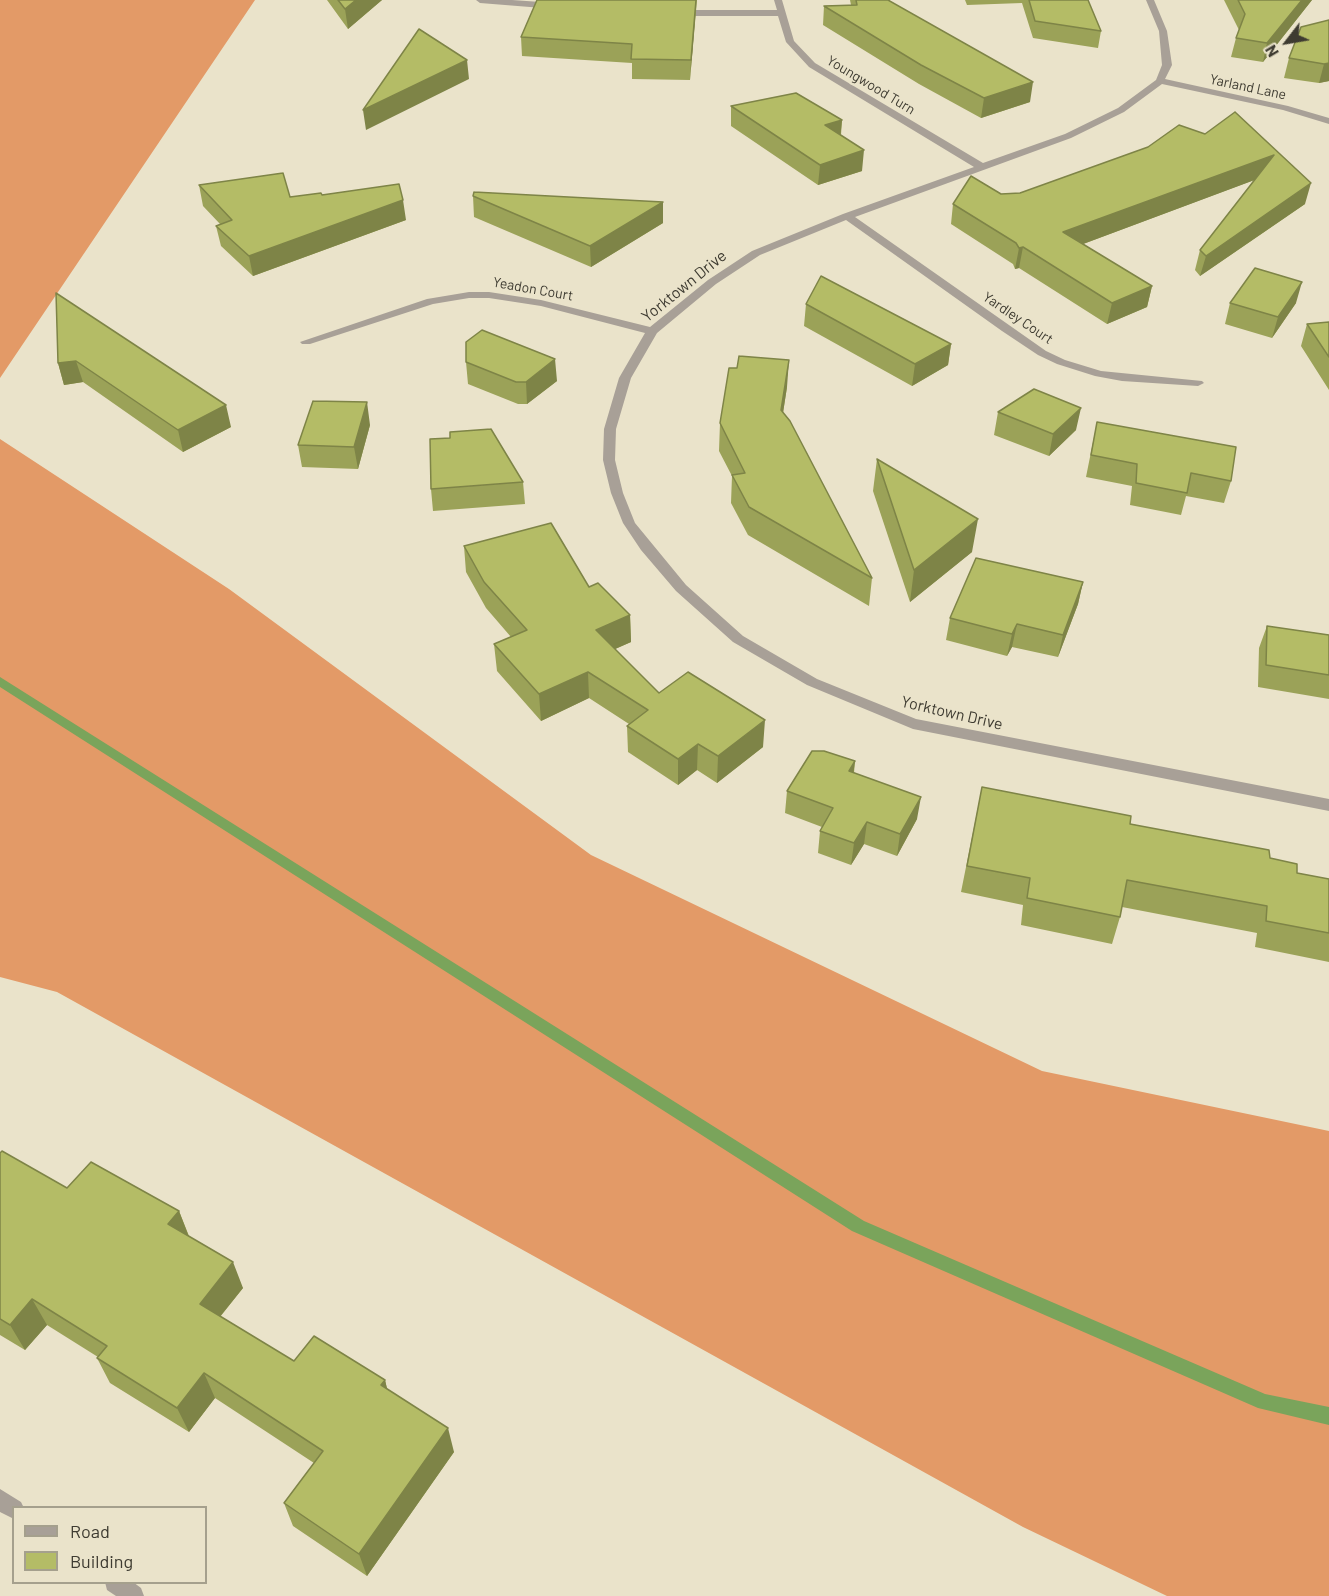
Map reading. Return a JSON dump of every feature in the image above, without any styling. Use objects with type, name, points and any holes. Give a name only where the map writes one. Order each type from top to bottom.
[{"type":"street","points":[[480,0],[562,6]]},
{"type":"street","name":"Youngwood Turn","points":[[778,0],[790,42],[812,65],[852,92],[982,167]]},
{"type":"street","points":[[1150,0],[1163,31],[1167,48],[1167,65],[1160,81]]},
{"type":"street","points":[[669,13],[780,12]]},
{"type":"street","name":"Yarland Lane","points":[[1160,81],[1285,108],[1329,121]]},
{"type":"street","name":"Yorktown Drive","points":[[1160,81],[1139,98],[1103,120],[1068,136],[800,233],[734,266],[652,331],[625,378],[610,429],[609,460],[617,493],[629,523],[646,548],[681,588],[738,639],[813,682],[913,724],[1329,805]]},
{"type":"street","name":"Yardley Court","points":[[847,216],[1042,353],[1061,362],[1099,374],[1122,378],[1198,383]]},
{"type":"street","name":"Yeadon Court","points":[[306,342],[415,305],[469,295],[496,296],[541,303],[652,331]]},
{"type":"street","points":[[118,1584],[133,1596]]},
{"type":"shaded area","points":[[0,0],[255,0],[0,378]]},
{"type":"shaded area","points":[[0,439],[229,589],[591,855],[1042,1071],[1329,1131],[1329,1596],[1167,1596],[1023,1527],[57,992],[0,977]]},
{"type":"building","points":[[338,0],[356,0],[345,9]]},
{"type":"building","points":[[537,0],[696,0],[691,60],[631,59],[632,44],[521,37]]},
{"type":"building","points":[[856,0],[888,0],[1033,82],[984,98],[921,65],[824,6],[857,5]]},
{"type":"building","points":[[1029,0],[1088,0],[1101,31],[1035,21]]},
{"type":"building","points":[[1238,0],[1302,0],[1267,43],[1236,38],[1245,14]]},
{"type":"building","points":[[1329,20],[1329,63],[1289,58],[1301,27]]},
{"type":"building","points":[[419,29],[467,60],[363,110]]},
{"type":"building","points":[[796,93],[842,120],[825,125],[864,150],[820,165],[731,106]]},
{"type":"building","points":[[1235,112],[1311,183],[1206,256],[1200,250],[1274,155],[1063,232],[1152,286],[1112,303],[1023,247],[1019,248],[1016,243],[953,204],[971,176],[1001,194],[1020,193],[1148,147],[1179,125],[1205,134]]},
{"type":"building","points":[[283,173],[290,197],[321,193],[322,195],[399,184],[403,200],[249,256],[216,226],[232,220],[199,185]]},
{"type":"building","points":[[474,192],[663,202],[590,246],[473,196]]},
{"type":"building","points":[[1255,268],[1302,282],[1278,317],[1230,303]]},
{"type":"building","points":[[821,276],[951,344],[915,364],[806,304]]},
{"type":"building","points":[[56,293],[226,405],[178,430],[76,361],[58,363]]},
{"type":"building","points":[[1329,322],[1329,357],[1307,324]]},
{"type":"building","points":[[482,330],[555,359],[526,382],[516,382],[466,362],[466,342]]},
{"type":"building","points":[[739,356],[789,360],[781,410],[790,421],[872,578],[749,507],[732,475],[745,473],[720,423],[729,368],[737,368]]},
{"type":"building","points":[[1034,389],[1081,408],[1053,434],[998,412]]},
{"type":"building","points":[[313,401],[367,402],[354,447],[298,445]]},
{"type":"building","points":[[1097,422],[1236,447],[1231,481],[1191,473],[1187,493],[1136,483],[1137,464],[1091,455]]},
{"type":"building","points":[[491,429],[523,482],[431,489],[430,439],[450,438],[450,432]]},
{"type":"building","points":[[877,459],[978,519],[914,570]]},
{"type":"building","points":[[551,523],[589,587],[598,583],[630,615],[596,630],[659,693],[688,672],[765,720],[718,756],[698,744],[678,759],[627,726],[648,710],[588,672],[539,694],[494,644],[527,630],[484,582],[464,546]]},
{"type":"building","points":[[976,558],[1083,582],[1063,635],[1017,624],[1012,634],[950,618]]},
{"type":"building","points":[[1267,626],[1329,635],[1329,675],[1266,665]]},
{"type":"building","points":[[812,751],[824,751],[855,761],[849,771],[921,797],[900,834],[867,822],[854,843],[820,831],[833,808],[787,791]]},
{"type":"building","points":[[982,787],[1131,816],[1130,824],[1269,850],[1270,858],[1297,864],[1297,873],[1329,879],[1329,933],[1266,921],[1267,906],[1127,880],[1120,917],[1027,898],[1030,878],[967,866]]},
{"type":"building","points":[[2,1151],[67,1188],[91,1162],[179,1211],[168,1224],[233,1262],[200,1304],[294,1361],[314,1336],[385,1380],[381,1385],[448,1428],[359,1554],[284,1503],[323,1451],[204,1373],[177,1408],[97,1358],[107,1346],[32,1299],[10,1325],[0,1319],[0,1153]]},
{"type":"waterway","points":[[0,681],[858,1226],[1264,1402],[1329,1416]]}]
